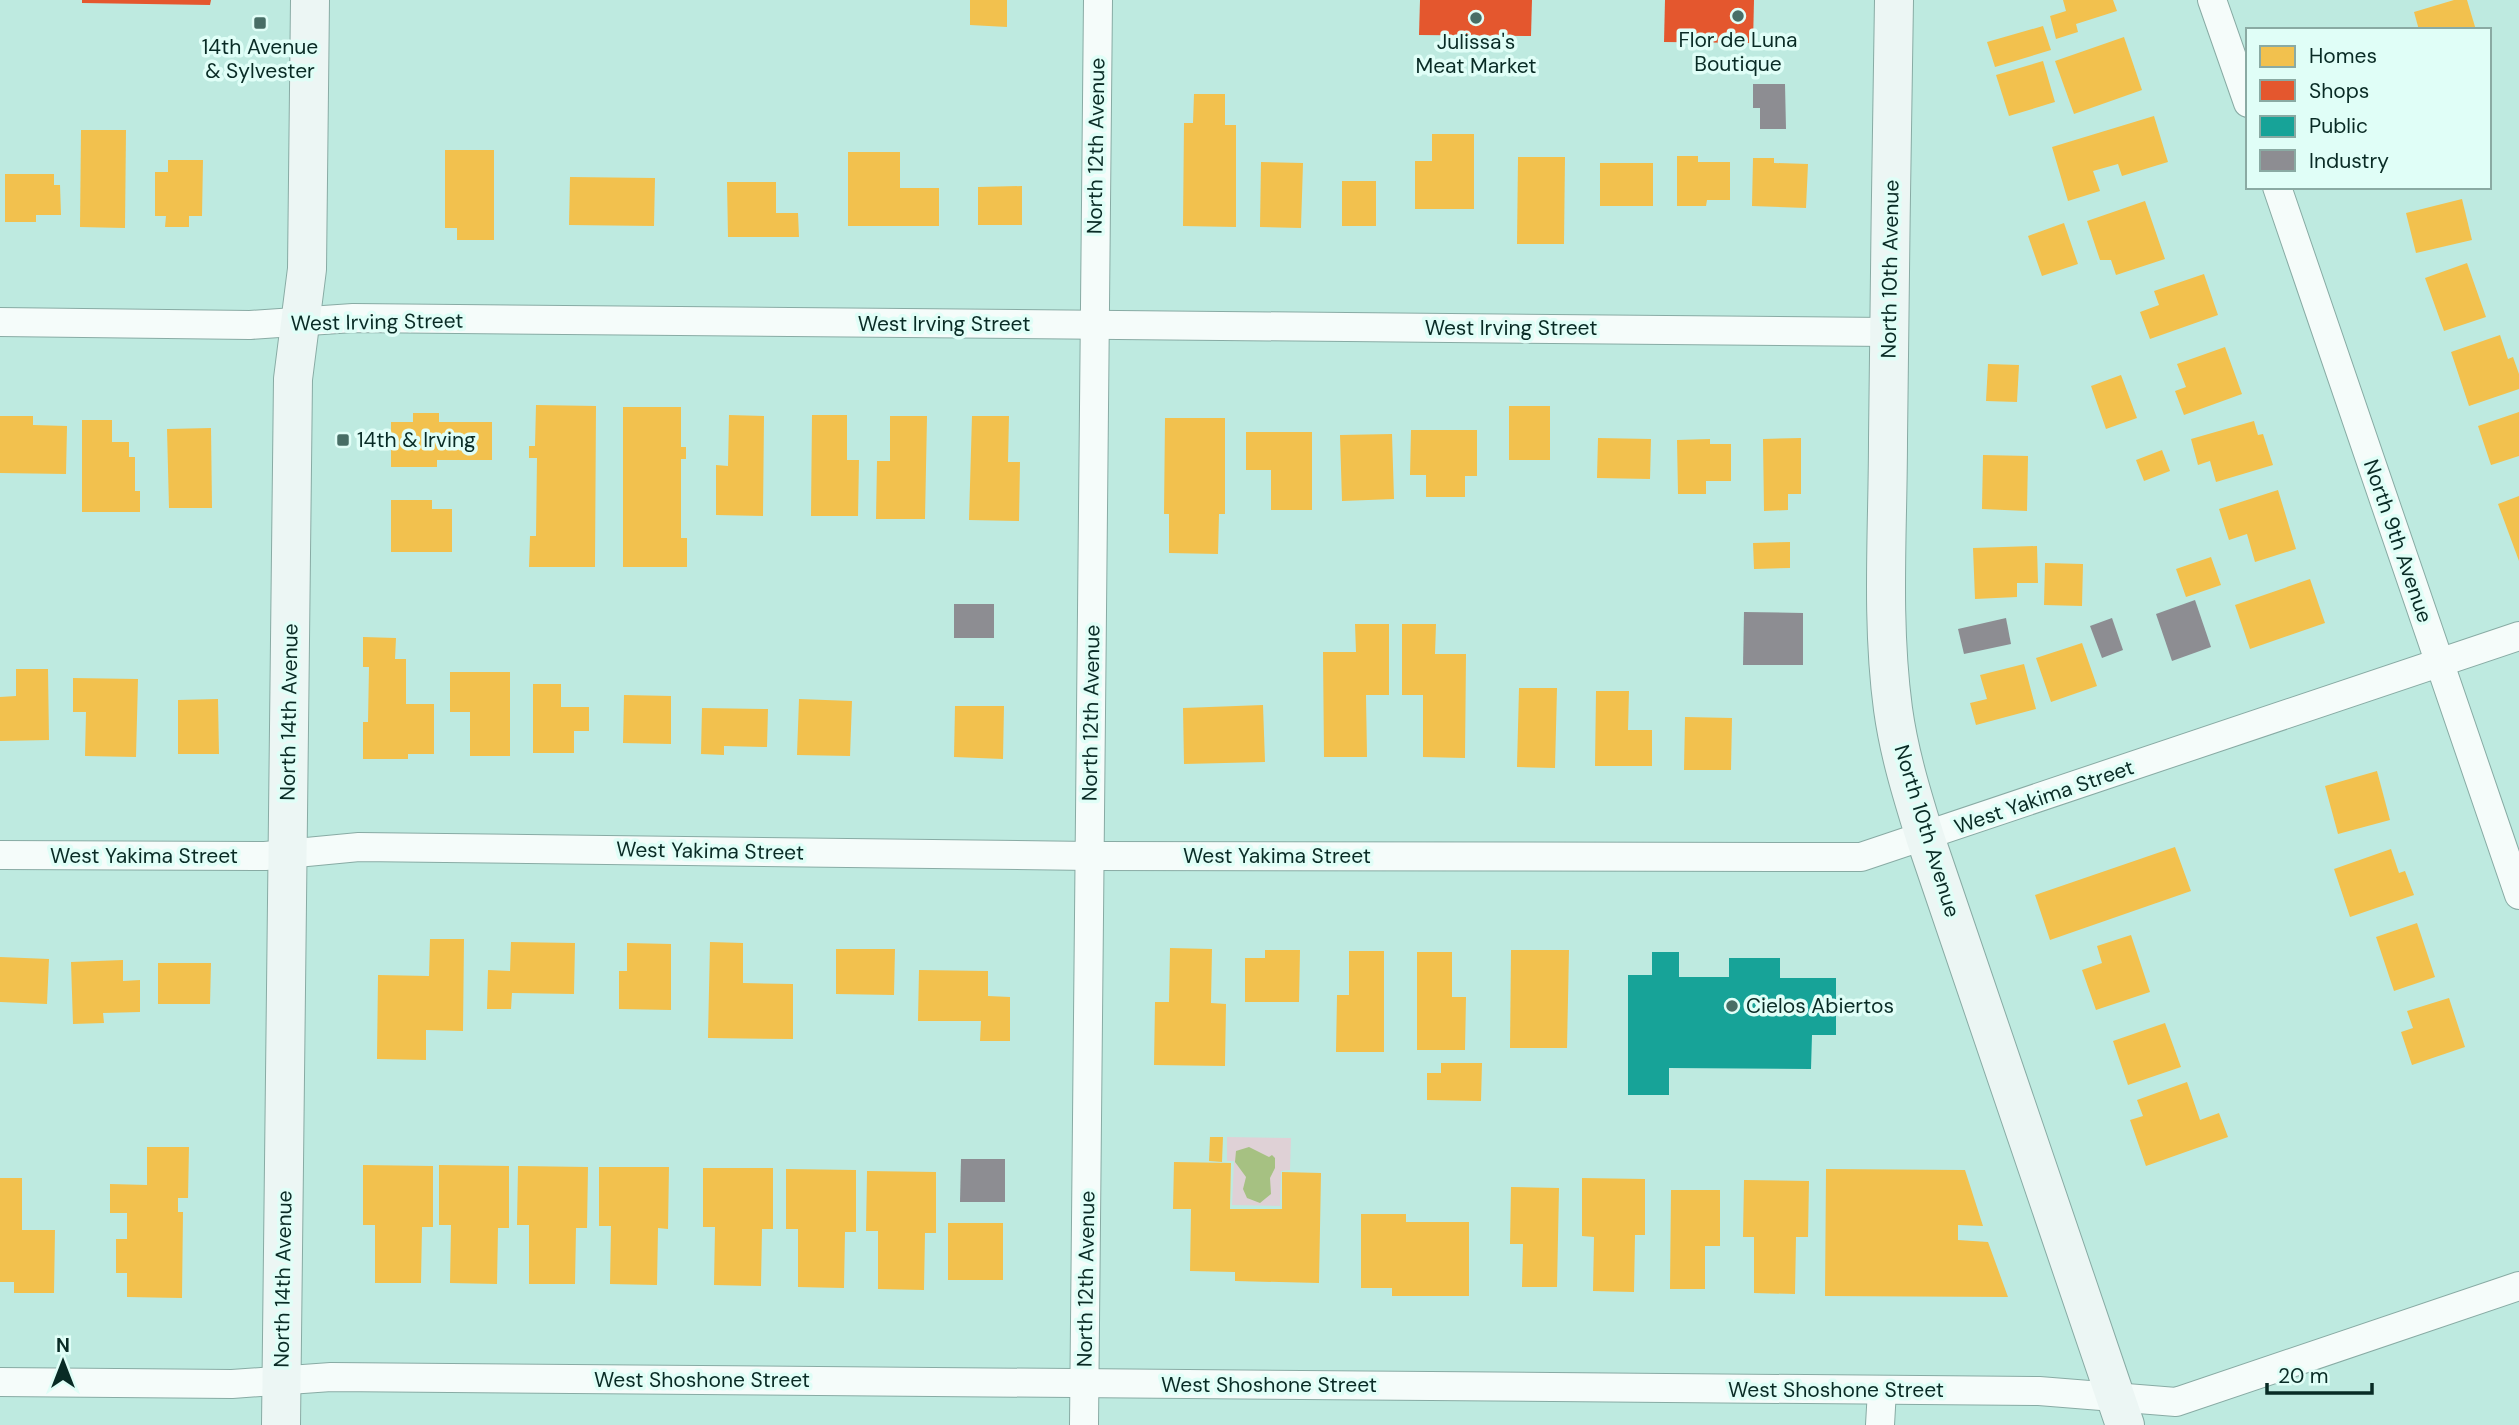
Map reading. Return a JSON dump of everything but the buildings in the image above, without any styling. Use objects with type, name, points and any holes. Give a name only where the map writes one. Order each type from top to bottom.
[{"type":"street","name":"North 14th Avenue","points":[[281,1425],[293,379],[307,269],[310,0]]},
{"type":"street","name":"North 12th Avenue","points":[[1084,1425],[1098,0]]},
{"type":"street","name":"North 10th Avenue","points":[[1894,0],[1888,332],[1888,640],[1890,681],[1899,742],[1925,837],[2120,1412]]},
{"type":"street","points":[[2213,0],[2246,97]]},
{"type":"street","name":"North 9th Avenue","points":[[2278,189],[2519,895]]},
{"type":"street","name":"West Irving Street","points":[[0,322],[234,325],[353,318],[1888,332]]},
{"type":"street","name":"West Yakima Street","points":[[0,855],[238,857],[359,846],[1090,856],[1861,857],[2519,636]]},
{"type":"street","name":"West Shoshone Street","points":[[0,1382],[232,1384],[331,1377],[2039,1391],[2120,1412],[2176,1402],[2519,1286]]},
{"type":"street","points":[[1881,1425],[1882,1390]]},
{"type":"shaded area","points":[[1227,1137],[1291,1138],[1290,1170],[1281,1171],[1280,1206],[1232,1205],[1234,1161],[1227,1161]]},
{"type":"shaded area","points":[[1249,1147],[1275,1158],[1275,1168],[1270,1178],[1271,1194],[1260,1203],[1247,1198],[1243,1189],[1246,1177],[1235,1162],[1236,1151]]},
{"type":"place","name":"Flor de Luna Boutique","points":[[1738,16]]},
{"type":"place","name":"Julissa's Meat Market","points":[[1476,18]]},
{"type":"place","name":"14th Avenue & Sylvester","points":[[260,23]]},
{"type":"place","name":"14th & Irving","points":[[343,440]]},
{"type":"place","name":"Cielos Abiertos","points":[[1732,1006]]}]
